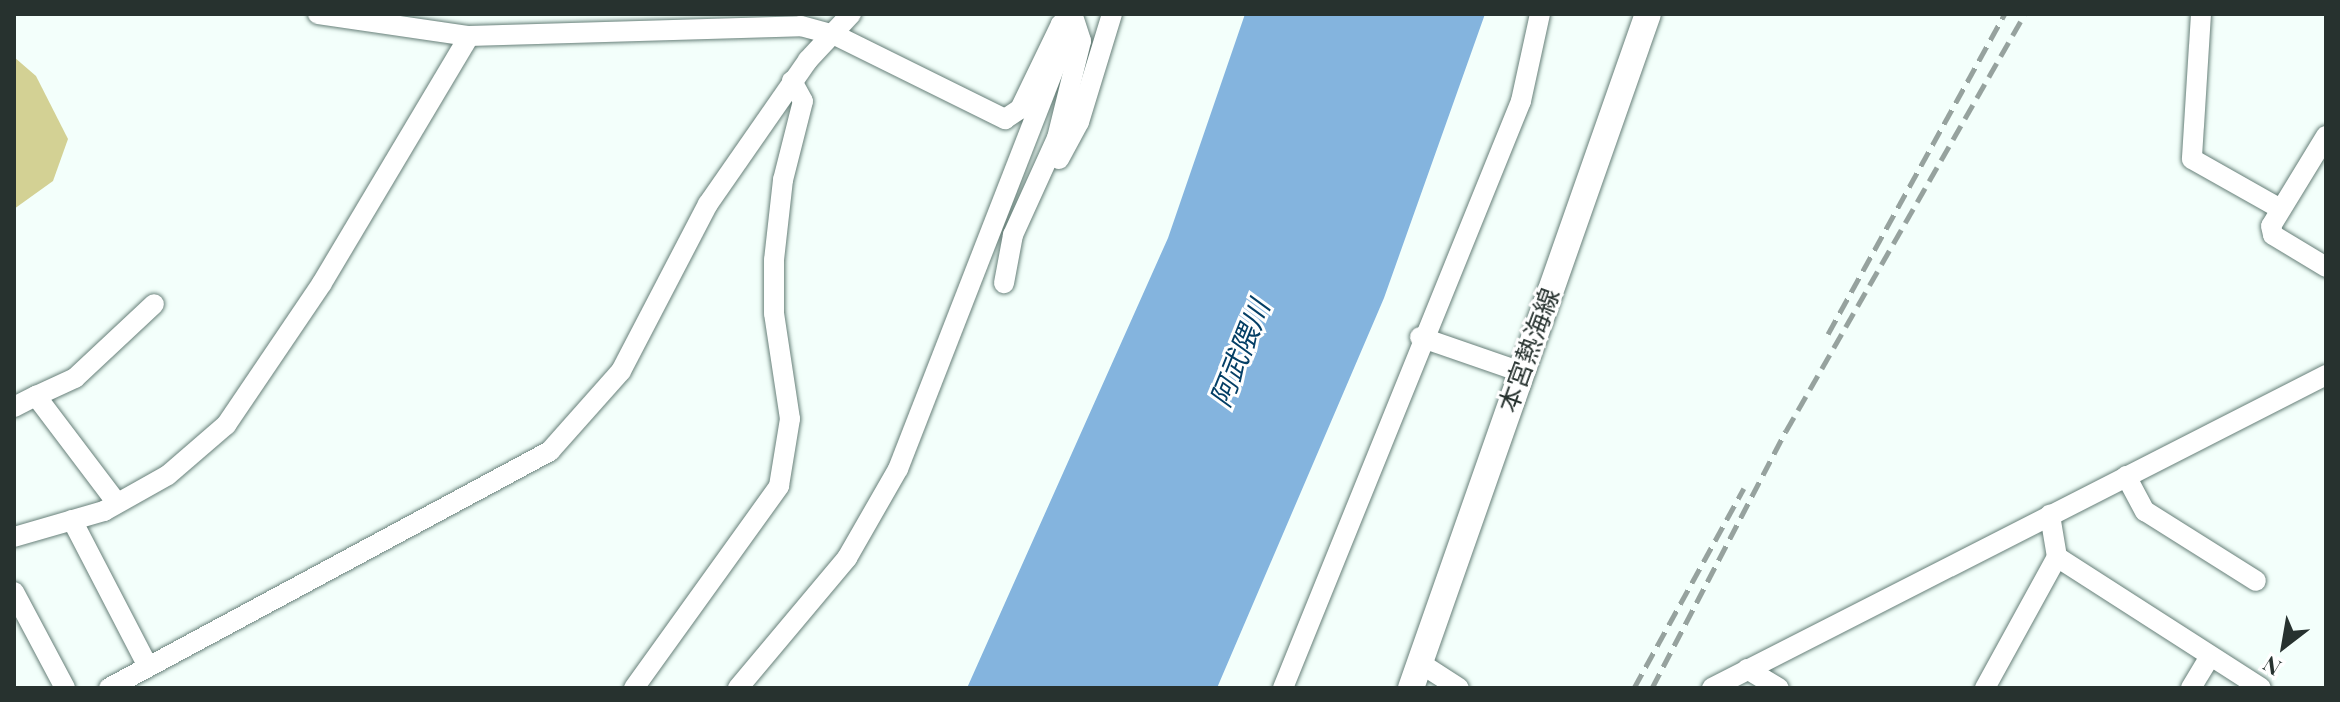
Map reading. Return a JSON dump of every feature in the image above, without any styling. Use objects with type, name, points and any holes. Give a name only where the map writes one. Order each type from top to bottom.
[{"type":"main road","name":"本宮熱海線","points":[[1411,688],[1648,14]]},
{"type":"street","points":[[318,14],[378,20],[469,36],[801,26],[835,35],[1005,119],[1020,109],[1061,24],[1073,15]]},
{"type":"street","points":[[109,688],[146,663],[550,451],[621,371],[708,204],[792,81],[851,14]]},
{"type":"street","points":[[1045,167],[1063,156],[1079,122],[1112,14]]},
{"type":"street","points":[[1283,688],[1420,337],[1521,101],[1540,14]]},
{"type":"street","points":[[2201,14],[2192,159],[2279,208]]},
{"type":"street","points":[[1004,283],[1013,235],[1045,167],[1081,41],[1073,15]]},
{"type":"street","points":[[738,688],[847,558],[898,469],[1073,15]]},
{"type":"street","points":[[14,537],[117,503],[188,460],[239,409],[469,36]]},
{"type":"street","points":[[634,688],[779,486],[790,419],[774,313],[774,260],[783,180],[803,101],[792,81]]},
{"type":"street","points":[[2326,136],[2279,208],[2273,235],[2326,267]]},
{"type":"street","points":[[14,407],[75,378],[154,304]]},
{"type":"street","points":[[1420,337],[1524,373]]},
{"type":"street","points":[[1712,688],[2326,375]]},
{"type":"street","points":[[36,396],[117,503]]},
{"type":"street","points":[[2126,476],[2145,511],[2256,581]]},
{"type":"street","points":[[1985,688],[2057,557],[2050,515]]},
{"type":"street","points":[[72,520],[146,663]]},
{"type":"street","points":[[2057,557],[2209,658],[2261,688]]},
{"type":"street","points":[[14,592],[65,688]]},
{"type":"street","points":[[2191,688],[2209,658]]},
{"type":"street","points":[[1420,663],[1459,688]]},
{"type":"street","points":[[1747,669],[1775,687]]},
{"type":"shaded area","points":[[14,57],[36,76],[68,139],[53,181],[14,209]]},
{"type":"water","name":"阿武隈川","points":[[1245,14],[1485,14],[1384,298],[1217,688],[967,688],[1168,238]]},
{"type":"railway","points":[[1828,334],[2005,14]]},
{"type":"railway","points":[[1652,688],[1786,431],[2025,14]]},
{"type":"railway","points":[[1634,688],[1744,488]]}]
